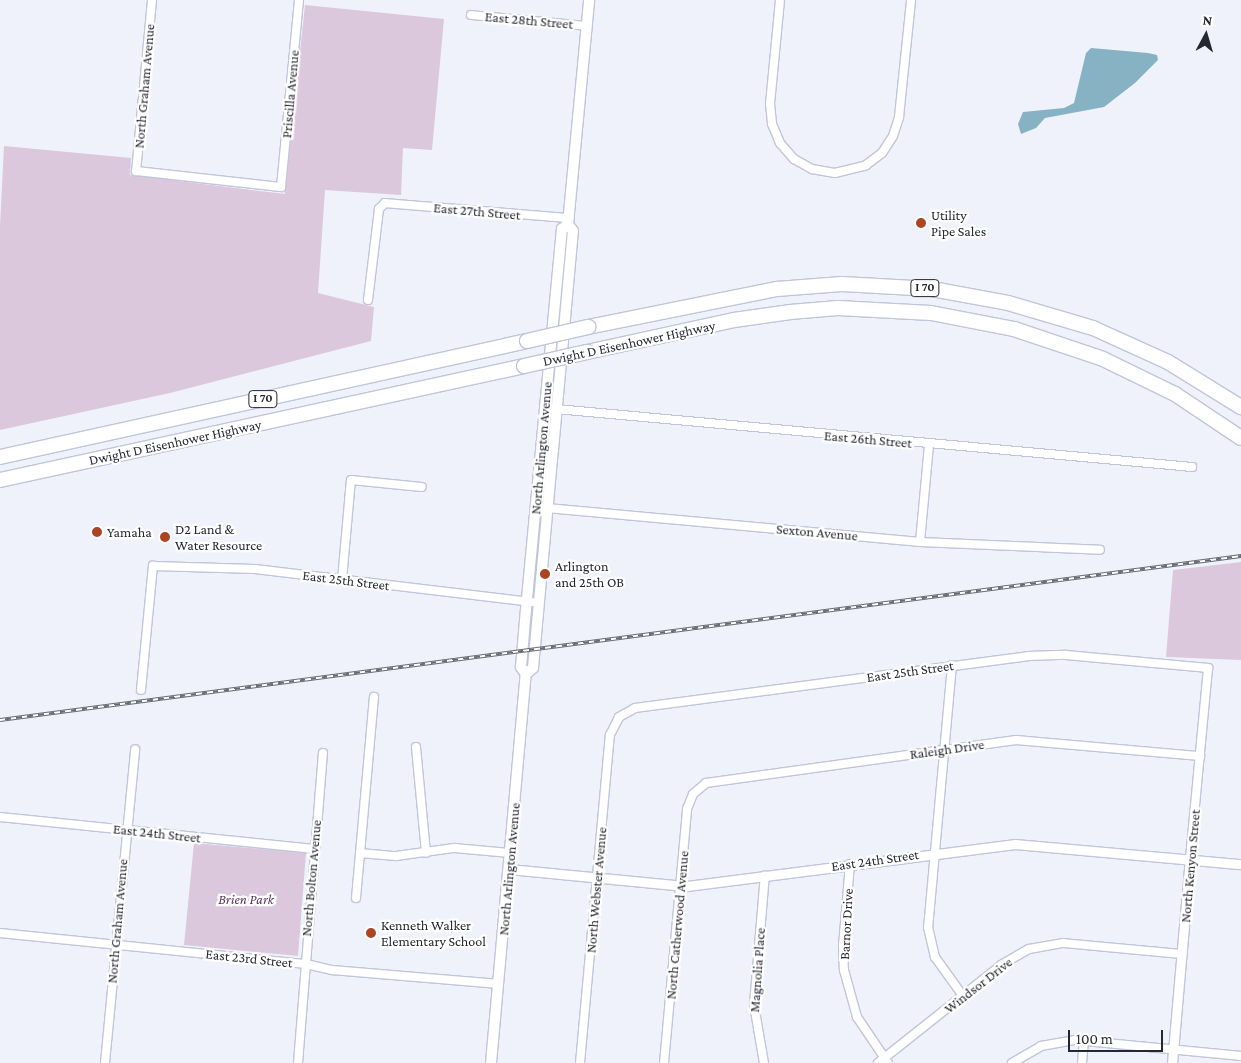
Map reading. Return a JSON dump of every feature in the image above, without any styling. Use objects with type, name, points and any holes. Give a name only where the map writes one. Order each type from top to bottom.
[{"type":"highway","name":"Dwight D Eisenhower Highway","points":[[0,457],[735,295],[800,286],[872,284],[939,290],[1031,308],[1093,328],[1168,362],[1241,407]]},
{"type":"highway","name":"Dwight D Eisenhower Highway","points":[[0,480],[734,320],[790,312],[838,308],[931,313],[1014,329],[1104,359],[1175,394],[1241,438]]},
{"type":"main road","name":"North Arlington Avenue","points":[[526,674],[521,667],[545,408],[562,229],[568,221],[589,0]]},
{"type":"main road","name":"North Arlington Avenue","points":[[491,1063],[526,674],[532,668],[548,508],[573,231],[568,221]]},
{"type":"street","name":"North Graham Avenue","points":[[152,0],[136,172],[281,187]]},
{"type":"street","name":"Priscilla Avenue","points":[[281,187],[299,0]]},
{"type":"street","points":[[780,0],[770,104],[772,124],[780,143],[794,158],[812,169],[832,172],[850,171],[866,165],[882,152],[893,136],[899,117],[911,0]]},
{"type":"street","name":"East 28th Street","points":[[471,15],[587,26]]},
{"type":"street","name":"East 27th Street","points":[[368,300],[379,208],[385,203],[568,221]]},
{"type":"street","name":"East 26th Street","points":[[545,408],[1192,468]]},
{"type":"street","points":[[920,542],[929,445]]},
{"type":"street","points":[[342,580],[351,480],[422,487]]},
{"type":"street","name":"Sexton Avenue","points":[[536,506],[920,542],[1100,550]]},
{"type":"street","name":"East 25th Street","points":[[141,690],[153,566],[254,569],[538,603]]},
{"type":"street","name":"East 25th Street","points":[[618,719],[637,707],[952,665],[1060,654],[1208,668]]},
{"type":"street","points":[[952,665],[935,852],[930,940],[936,959],[963,996]]},
{"type":"street","name":"North Kenyon Street","points":[[1172,1063],[1208,668]]},
{"type":"street","points":[[356,898],[374,697]]},
{"type":"street","name":"North Webster Avenue","points":[[580,1063],[609,740],[618,719]]},
{"type":"street","name":"Raleigh Drive","points":[[697,789],[716,779],[944,750],[1040,740],[1200,756]]},
{"type":"street","points":[[416,747],[426,853]]},
{"type":"street","name":"North Graham Avenue","points":[[105,1063],[125,830],[135,749]]},
{"type":"street","name":"North Bolton Avenue","points":[[298,1063],[323,753]]},
{"type":"street","name":"North Catherwood Avenue","points":[[664,1063],[687,809],[697,789]]},
{"type":"street","name":"East 24th Street","points":[[0,817],[314,849]]},
{"type":"street","name":"East 24th Street","points":[[509,869],[680,885],[935,852],[1024,844],[1241,864]]},
{"type":"street","points":[[360,853],[396,856],[463,848],[510,853]]},
{"type":"street","name":"Barnor Drive","points":[[850,864],[843,945],[844,970],[857,1017],[883,1062]]},
{"type":"street","name":"Magnolia Place","points":[[764,1063],[754,1005],[765,875]]},
{"type":"street","name":"East 23rd Street","points":[[0,933],[306,964],[333,970],[498,984]]},
{"type":"street","name":"Windsor Drive","points":[[883,1062],[1011,958],[1043,945],[1070,943],[1182,954]]},
{"type":"street","points":[[1082,1063],[1084,1041]]},
{"type":"street","points":[[1012,1063],[1041,1046],[1084,1041],[1241,1056]]},
{"type":"green space","points":[[305,5],[444,19],[432,150],[403,148],[401,195],[325,190],[318,293],[374,307],[371,341],[170,393],[0,430],[0,226],[4,146],[131,158],[130,175],[285,194]]},
{"type":"green space","points":[[1241,562],[1241,660],[1166,657],[1173,570]]},
{"type":"green space","name":"Brien Park","points":[[194,843],[306,853],[298,956],[184,945]]},
{"type":"water","points":[[1091,48],[1148,53],[1157,55],[1158,60],[1135,83],[1104,107],[1045,118],[1036,128],[1021,134],[1018,124],[1023,112],[1064,108],[1074,103],[1086,53]]},
{"type":"railway","points":[[0,720],[1241,556]]},
{"type":"place","name":"Utility Pipe Sales","points":[[921,223]]},
{"type":"place","name":"Yamaha","points":[[97,532]]},
{"type":"place","name":"D2 Land & Water Resource","points":[[165,537]]},
{"type":"place","name":"Arlington and 25th OB","points":[[545,574]]},
{"type":"place","name":"Kenneth Walker Elementary School","points":[[371,933]]}]
